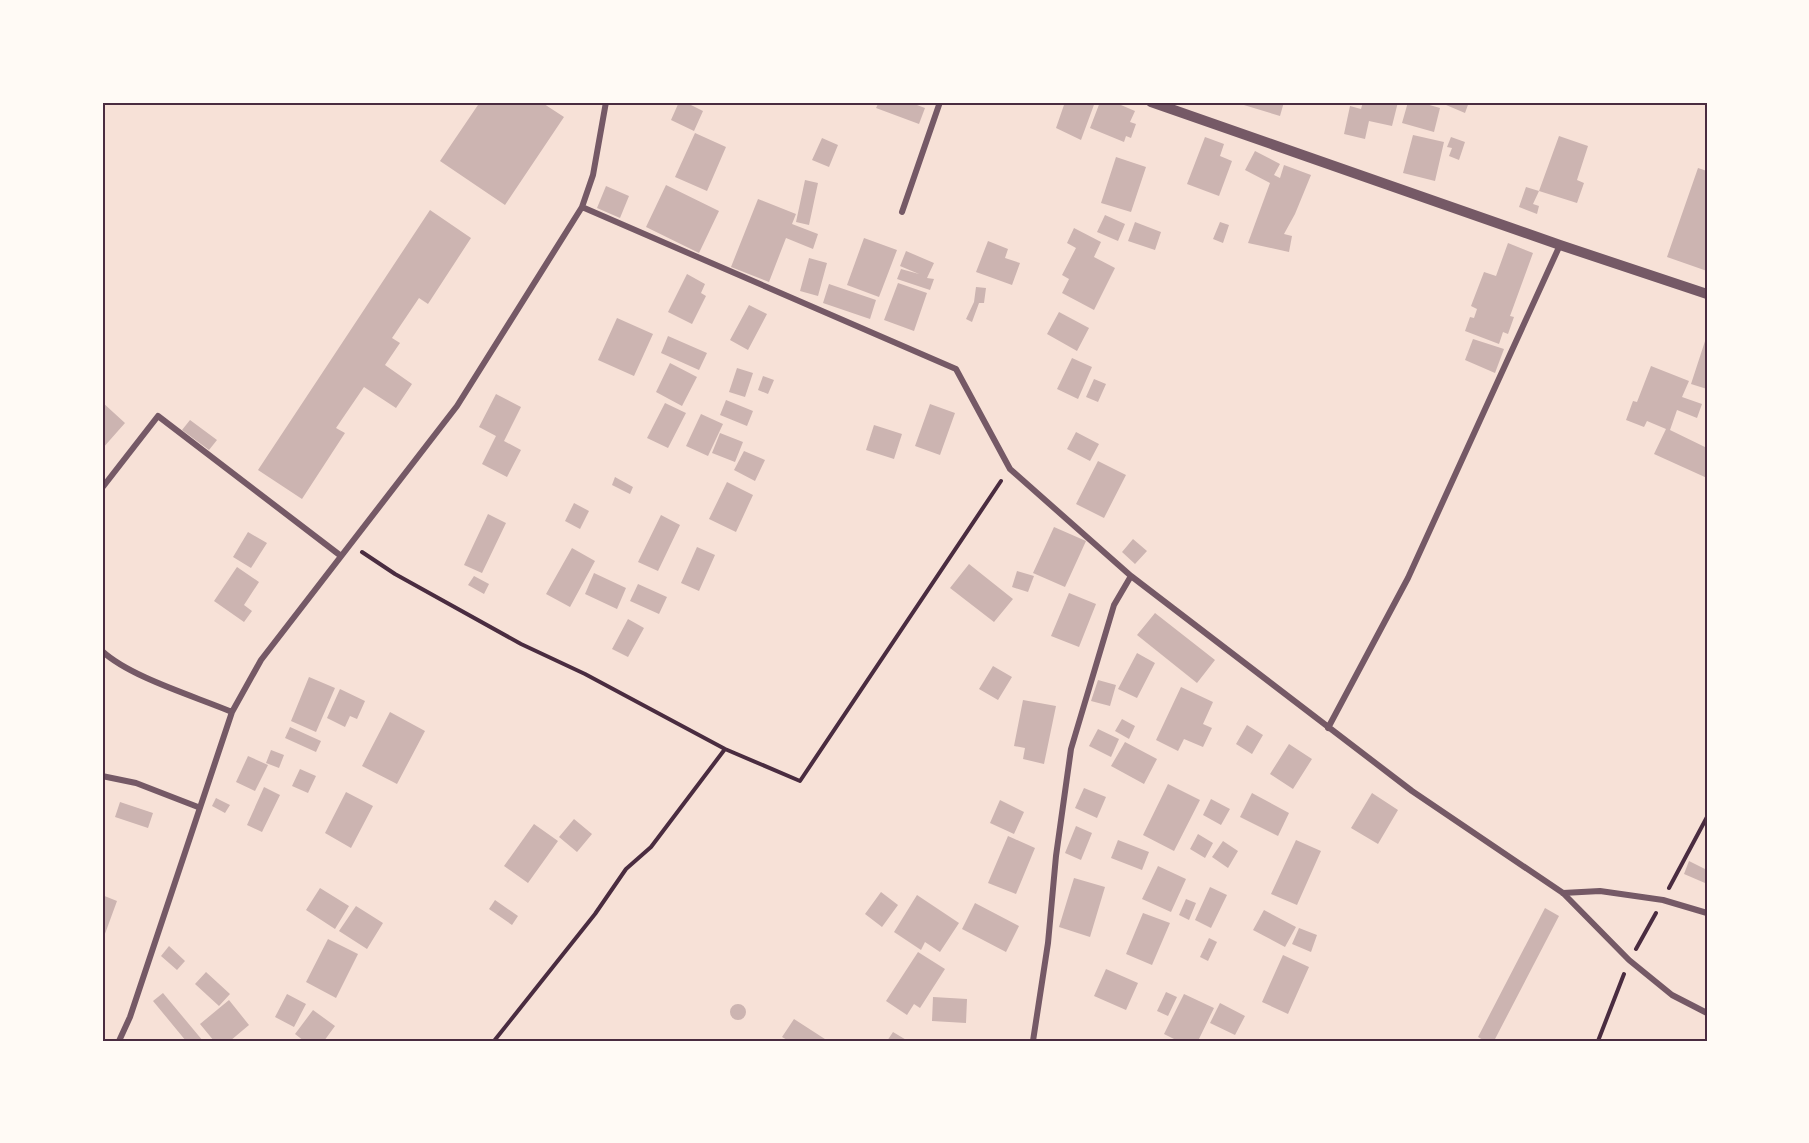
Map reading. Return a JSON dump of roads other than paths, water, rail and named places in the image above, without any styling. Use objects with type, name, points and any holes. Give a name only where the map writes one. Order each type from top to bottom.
[{"type":"street","points":[[119,1041],[130,1017],[198,807],[232,712],[261,660],[457,406],[582,207],[593,175],[606,102]]},
{"type":"street","points":[[902,212],[940,102]]},
{"type":"street","points":[[1151,102],[1707,294]]},
{"type":"street","points":[[582,207],[956,369],[1010,469],[1131,576],[1328,729],[1412,791],[1563,893],[1629,960],[1672,995],[1707,1013]]},
{"type":"street","points":[[1328,729],[1408,578],[1560,245]]},
{"type":"street","points":[[102,488],[159,416],[341,556]]},
{"type":"street","points":[[1032,1041],[1048,943],[1056,856],[1071,749],[1114,605],[1131,576]]},
{"type":"street","points":[[102,651],[113,660],[144,676],[232,712]]},
{"type":"street","points":[[102,776],[136,783],[198,807]]},
{"type":"street","points":[[1563,893],[1600,891],[1663,900],[1707,913]]}]
